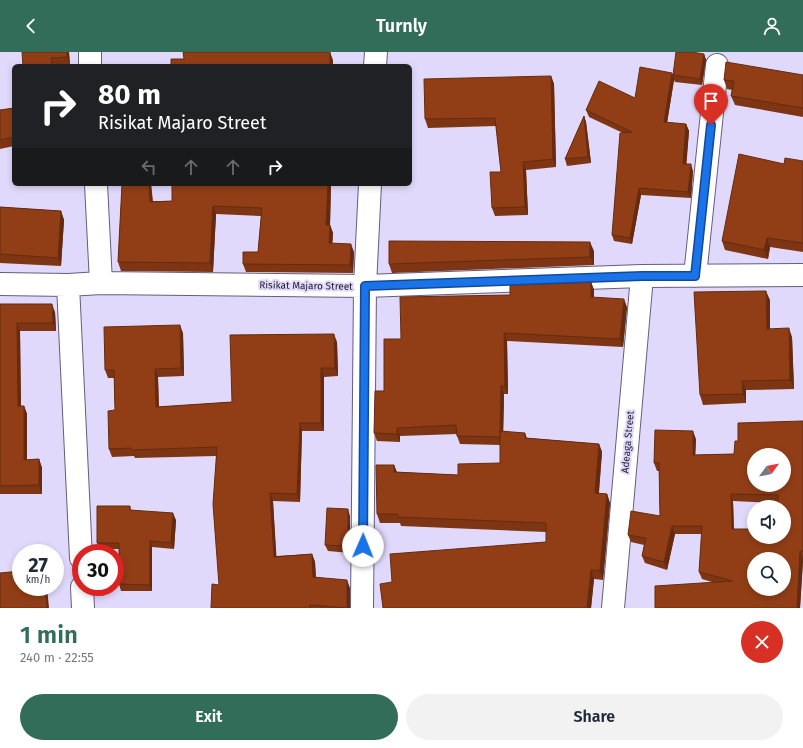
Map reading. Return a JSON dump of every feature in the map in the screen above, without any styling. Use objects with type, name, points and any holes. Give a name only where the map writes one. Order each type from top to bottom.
[{"type":"street","points":[[90,52],[90,64]]},
{"type":"street","points":[[375,64],[376,52]]},
{"type":"street","points":[[695,276],[717,65]]},
{"type":"street","points":[[96,186],[100,283]]},
{"type":"street","points":[[362,608],[365,286],[370,186]]},
{"type":"street","name":"Risikat Majaro Street","points":[[0,284],[68,285],[100,283],[365,286],[642,276],[803,275]]},
{"type":"street","name":"Adeaga Street","points":[[613,608],[642,276]]},
{"type":"street","points":[[68,285],[80,544]]},
{"type":"street","points":[[82,596],[83,608]]},
{"type":"building","points":[[22,52],[67,52],[67,57],[51,58],[52,64],[23,64]]},
{"type":"building","points":[[183,52],[330,52],[330,64],[171,64],[171,59],[184,59]]},
{"type":"building","points":[[676,52],[704,54],[700,79],[673,75]]},
{"type":"building","points":[[726,62],[803,75],[803,108],[731,96],[734,81],[724,80]]},
{"type":"building","points":[[640,67],[672,73],[664,122],[686,124],[683,164],[691,164],[688,192],[639,188],[630,238],[612,235],[620,133],[632,132],[586,110],[599,81],[635,98]]},
{"type":"building","points":[[551,76],[553,159],[523,162],[525,207],[492,208],[490,172],[501,172],[495,118],[425,119],[424,79]]},
{"type":"building","points":[[12,108],[12,137],[0,140],[0,110]]},
{"type":"building","points":[[584,116],[588,157],[565,159]]},
{"type":"building","points":[[739,154],[784,164],[785,158],[803,161],[803,243],[767,238],[764,250],[722,241]]},
{"type":"building","points":[[122,186],[149,186],[150,202],[172,201],[172,186],[328,186],[326,225],[330,225],[329,243],[351,244],[350,265],[243,264],[243,252],[258,252],[262,208],[213,206],[210,263],[118,262]]},
{"type":"building","points":[[0,207],[61,211],[58,258],[0,254]]},
{"type":"building","points":[[389,241],[590,242],[590,257],[389,264]]},
{"type":"building","points":[[591,282],[591,297],[624,299],[620,339],[504,333],[505,386],[501,386],[500,437],[457,436],[456,425],[397,428],[397,434],[374,433],[375,391],[384,391],[384,339],[401,339],[400,297],[510,295],[510,285]]},
{"type":"building","points":[[766,291],[767,329],[789,328],[790,380],[742,381],[743,394],[700,395],[694,292]]},
{"type":"building","points":[[0,304],[52,304],[53,323],[17,323],[18,406],[24,406],[24,460],[39,459],[39,485],[0,486]]},
{"type":"building","points":[[180,325],[181,368],[155,369],[156,407],[232,402],[230,335],[334,334],[335,368],[321,368],[321,423],[300,423],[297,494],[270,493],[274,557],[312,554],[313,577],[347,580],[347,608],[310,605],[310,608],[211,608],[212,584],[219,585],[213,504],[217,447],[132,450],[131,448],[109,449],[108,411],[115,410],[114,370],[105,370],[104,327]]},
{"type":"building","points":[[803,421],[803,551],[800,551],[797,608],[655,608],[655,586],[733,581],[699,572],[702,526],[672,526],[664,562],[642,556],[646,538],[628,535],[631,511],[660,516],[659,463],[654,463],[655,430],[693,431],[693,455],[734,454],[735,441],[738,441],[738,423]]},
{"type":"building","points":[[500,431],[525,433],[525,438],[599,444],[595,493],[607,494],[600,571],[591,570],[587,608],[383,608],[380,584],[392,582],[390,554],[546,542],[546,523],[398,517],[398,514],[377,514],[376,465],[394,465],[394,472],[458,475],[458,464],[500,463]]},
{"type":"building","points":[[97,506],[130,506],[130,510],[173,513],[171,543],[150,541],[150,585],[124,584],[124,544],[97,543]]},
{"type":"building","points":[[327,508],[348,509],[348,546],[325,545]]},
{"type":"building","points":[[12,572],[12,596],[46,596],[47,608],[0,608],[0,573]]},
{"type":"route","points":[[363,546],[365,286],[642,276],[695,276],[711,125]]}]
